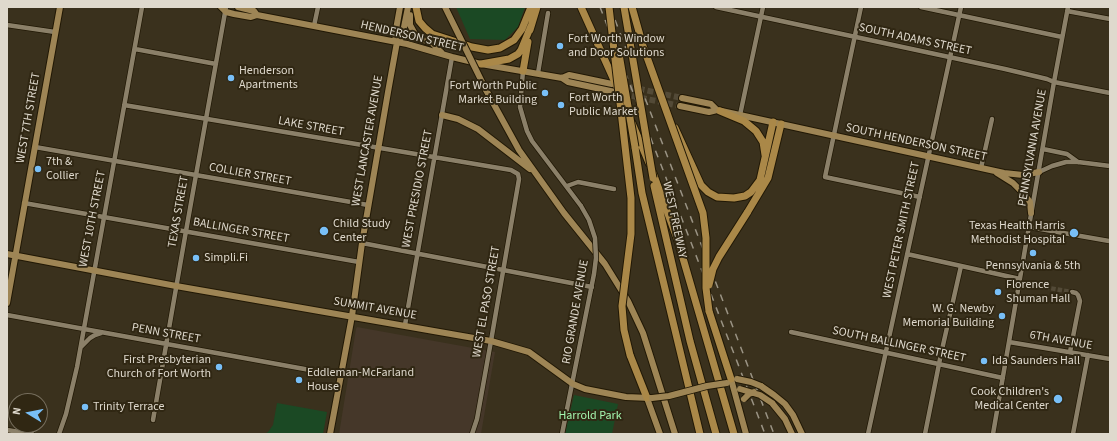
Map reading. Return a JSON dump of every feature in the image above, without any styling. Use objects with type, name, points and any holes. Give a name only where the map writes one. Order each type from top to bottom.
[{"type":"highway","points":[[416,7],[419,21],[432,34],[472,47],[488,50],[500,48],[514,40],[522,29],[531,7]]},
{"type":"highway","points":[[481,64],[506,60],[518,54],[531,26],[537,7]]},
{"type":"highway","points":[[576,7],[592,33]]},
{"type":"highway","points":[[581,7],[624,102],[669,216],[690,278],[734,434]]},
{"type":"highway","points":[[610,7],[631,198],[631,234],[622,306],[624,330],[630,355],[650,398]]},
{"type":"highway","name":"WEST FREEWAY","points":[[610,7],[642,193],[700,434]]},
{"type":"highway","name":"WEST FREEWAY","points":[[624,7],[656,196],[690,341],[716,434]]},
{"type":"highway","points":[[632,7],[643,46],[703,213],[706,238],[706,288],[709,311],[731,380]]},
{"type":"highway","points":[[522,71],[531,26]]},
{"type":"highway","points":[[665,108],[684,145],[701,185],[712,194],[726,198],[740,197],[751,192],[760,180],[777,123]]},
{"type":"highway","points":[[718,110],[744,122],[756,130],[763,142],[765,161]]},
{"type":"highway","points":[[709,311],[709,286],[713,269],[722,251],[768,178],[777,123]]},
{"type":"main road","name":"WEST 7TH STREET","points":[[7,303],[60,7]]},
{"type":"main road","name":"HENDERSON STREET","points":[[238,7],[254,11],[257,15]]},
{"type":"main road","name":"WEST LANCASTER AVENUE","points":[[330,434],[352,316],[368,205],[397,42],[395,35],[400,7]]},
{"type":"main road","name":"WEST LANCASTER AVENUE","points":[[397,42],[402,37],[409,7]]},
{"type":"main road","points":[[409,7],[410,25],[415,34],[420,39],[432,43],[443,54]]},
{"type":"main road","points":[[445,7],[486,90],[519,150],[564,213],[605,264],[628,301],[643,333],[675,434]]},
{"type":"main road","name":"HENDERSON STREET","points":[[224,9],[251,17],[257,15],[397,42],[481,64],[562,78],[568,82],[615,92]]},
{"type":"main road","name":"HENDERSON STREET","points":[[562,78],[569,75],[612,84]]},
{"type":"main road","name":"SOUTH HENDERSON STREET","points":[[682,98],[711,104],[718,110]]},
{"type":"main road","name":"SOUTH HENDERSON STREET","points":[[680,106],[709,112],[718,110],[994,171],[1023,175],[1038,172]]},
{"type":"main road","points":[[442,115],[458,119],[478,129],[536,174]]},
{"type":"main road","points":[[994,171],[1013,183],[1024,194],[1030,202],[1031,213]]},
{"type":"main road","name":"SUMMIT AVENUE","points":[[7,254],[176,286],[491,341],[529,352],[573,384],[585,389],[626,397],[650,398],[669,396],[731,380]]},
{"type":"main road","points":[[746,434],[731,380],[751,382],[767,390],[789,409],[802,434]]},
{"type":"main road","points":[[733,387],[754,392],[772,403],[785,419],[792,434]]},
{"type":"main road","points":[[741,415],[744,399],[749,394],[754,392]]},
{"type":"main road","points":[[650,398],[660,434]]},
{"type":"street","name":"WEST 10TH STREET","points":[[60,434],[66,414],[80,348],[142,7]]},
{"type":"street","points":[[314,26],[318,7]]},
{"type":"street","name":"SOUTH ADAMS STREET","points":[[716,7],[1110,93]]},
{"type":"street","points":[[740,115],[763,7]]},
{"type":"street","points":[[861,7],[825,177],[920,197]]},
{"type":"street","points":[[920,7],[1062,38]]},
{"type":"street","name":"WEST PETER SMITH STREET","points":[[868,434],[961,7]]},
{"type":"street","name":"TEXAS STREET","points":[[153,420],[216,64],[224,9]]},
{"type":"street","points":[[1068,9],[1110,19]]},
{"type":"street","name":"PENNSYLVANIA AVENUE","points":[[994,434],[1042,149],[1068,9]]},
{"type":"street","points":[[538,74],[548,13]]},
{"type":"street","points":[[7,25],[55,32]]},
{"type":"street","points":[[135,49],[216,64]]},
{"type":"street","name":"WEST PRESIDIO STREET","points":[[405,325],[416,254],[452,57]]},
{"type":"street","name":"RIO GRANDE AVENUE","points":[[522,71],[520,103],[525,127],[532,141],[567,186],[580,206],[591,225],[596,244],[596,265],[562,434]]},
{"type":"street","name":"LAKE STREET","points":[[124,106],[511,170],[518,174]]},
{"type":"street","points":[[980,168],[992,119]]},
{"type":"street","name":"COLLIER STREET","points":[[35,147],[368,205]]},
{"type":"street","points":[[1042,149],[1066,154],[1078,162]]},
{"type":"street","name":"SOUTH HENDERSON STREET","points":[[1038,172],[1059,164],[1078,162],[1110,166]]},
{"type":"street","name":"WEST EL PASO STREET","points":[[472,434],[477,418],[491,341],[519,179],[518,174]]},
{"type":"street","points":[[567,186],[578,182],[614,189]]},
{"type":"street","name":"BALLINGER STREET","points":[[24,203],[359,262]]},
{"type":"street","points":[[1029,227],[1108,241]]},
{"type":"street","points":[[362,243],[592,286]]},
{"type":"street","points":[[907,254],[961,266],[1032,285]]},
{"type":"street","points":[[925,434],[961,266]]},
{"type":"street","points":[[1070,352],[1080,301],[1078,295],[1072,292]]},
{"type":"street","name":"PENN STREET","points":[[7,315],[321,372]]},
{"type":"street","name":"SOUTH BALLINGER STREET","points":[[791,332],[1004,378]]},
{"type":"street","points":[[80,348],[85,342],[95,335],[103,333]]},
{"type":"street","name":"6TH AVENUE","points":[[1009,342],[1110,359]]},
{"type":"street","points":[[1073,434],[1088,355]]},
{"type":"street","points":[[7,430],[32,434]]},
{"type":"shaded area","points":[[357,327],[495,352],[481,434],[339,434]]},
{"type":"green space","points":[[456,7],[525,7],[518,27],[505,40],[470,39]]},
{"type":"green space","name":"Harrold Park","points":[[574,395],[618,404],[612,434],[565,434]]},
{"type":"green space","points":[[277,403],[327,412],[323,434],[264,434],[268,432],[273,425]]},
{"type":"tunnel","points":[[621,85],[682,98]]},
{"type":"tunnel","points":[[623,94],[680,106]]},
{"type":"tunnel","points":[[1032,285],[1072,292]]},
{"type":"railway","points":[[600,7],[765,434]]},
{"type":"railway","points":[[610,7],[774,434]]},
{"type":"place","name":"Fort Worth Window and Door Solutions","points":[[560,46]]},
{"type":"place","name":"Henderson Apartments","points":[[231,78]]},
{"type":"place","name":"Fort Worth Public Market Building","points":[[545,93]]},
{"type":"place","name":"Fort Worth Public Market","points":[[561,105]]},
{"type":"place","name":"7th & Collier","points":[[38,169]]},
{"type":"place","name":"Child Study Center","points":[[324,231]]},
{"type":"place","name":"Texas Health Harris Methodist Hospital","points":[[1074,233]]},
{"type":"place","name":"Pennsylvania & 5th","points":[[1033,253]]},
{"type":"place","name":"Simpli.Fi","points":[[196,258]]},
{"type":"place","name":"Florence Shuman Hall","points":[[998,292]]},
{"type":"place","name":"W. G. Newby Memorial Building","points":[[1002,316]]},
{"type":"place","name":"Ida Saunders Hall","points":[[984,361]]},
{"type":"place","name":"First Presbyterian Church of Fort Worth","points":[[219,367]]},
{"type":"place","name":"Eddleman-McFarland House","points":[[299,380]]},
{"type":"place","name":"Cook Children's Medical Center","points":[[1058,399]]},
{"type":"place","name":"Trinity Terrace","points":[[85,407]]}]
